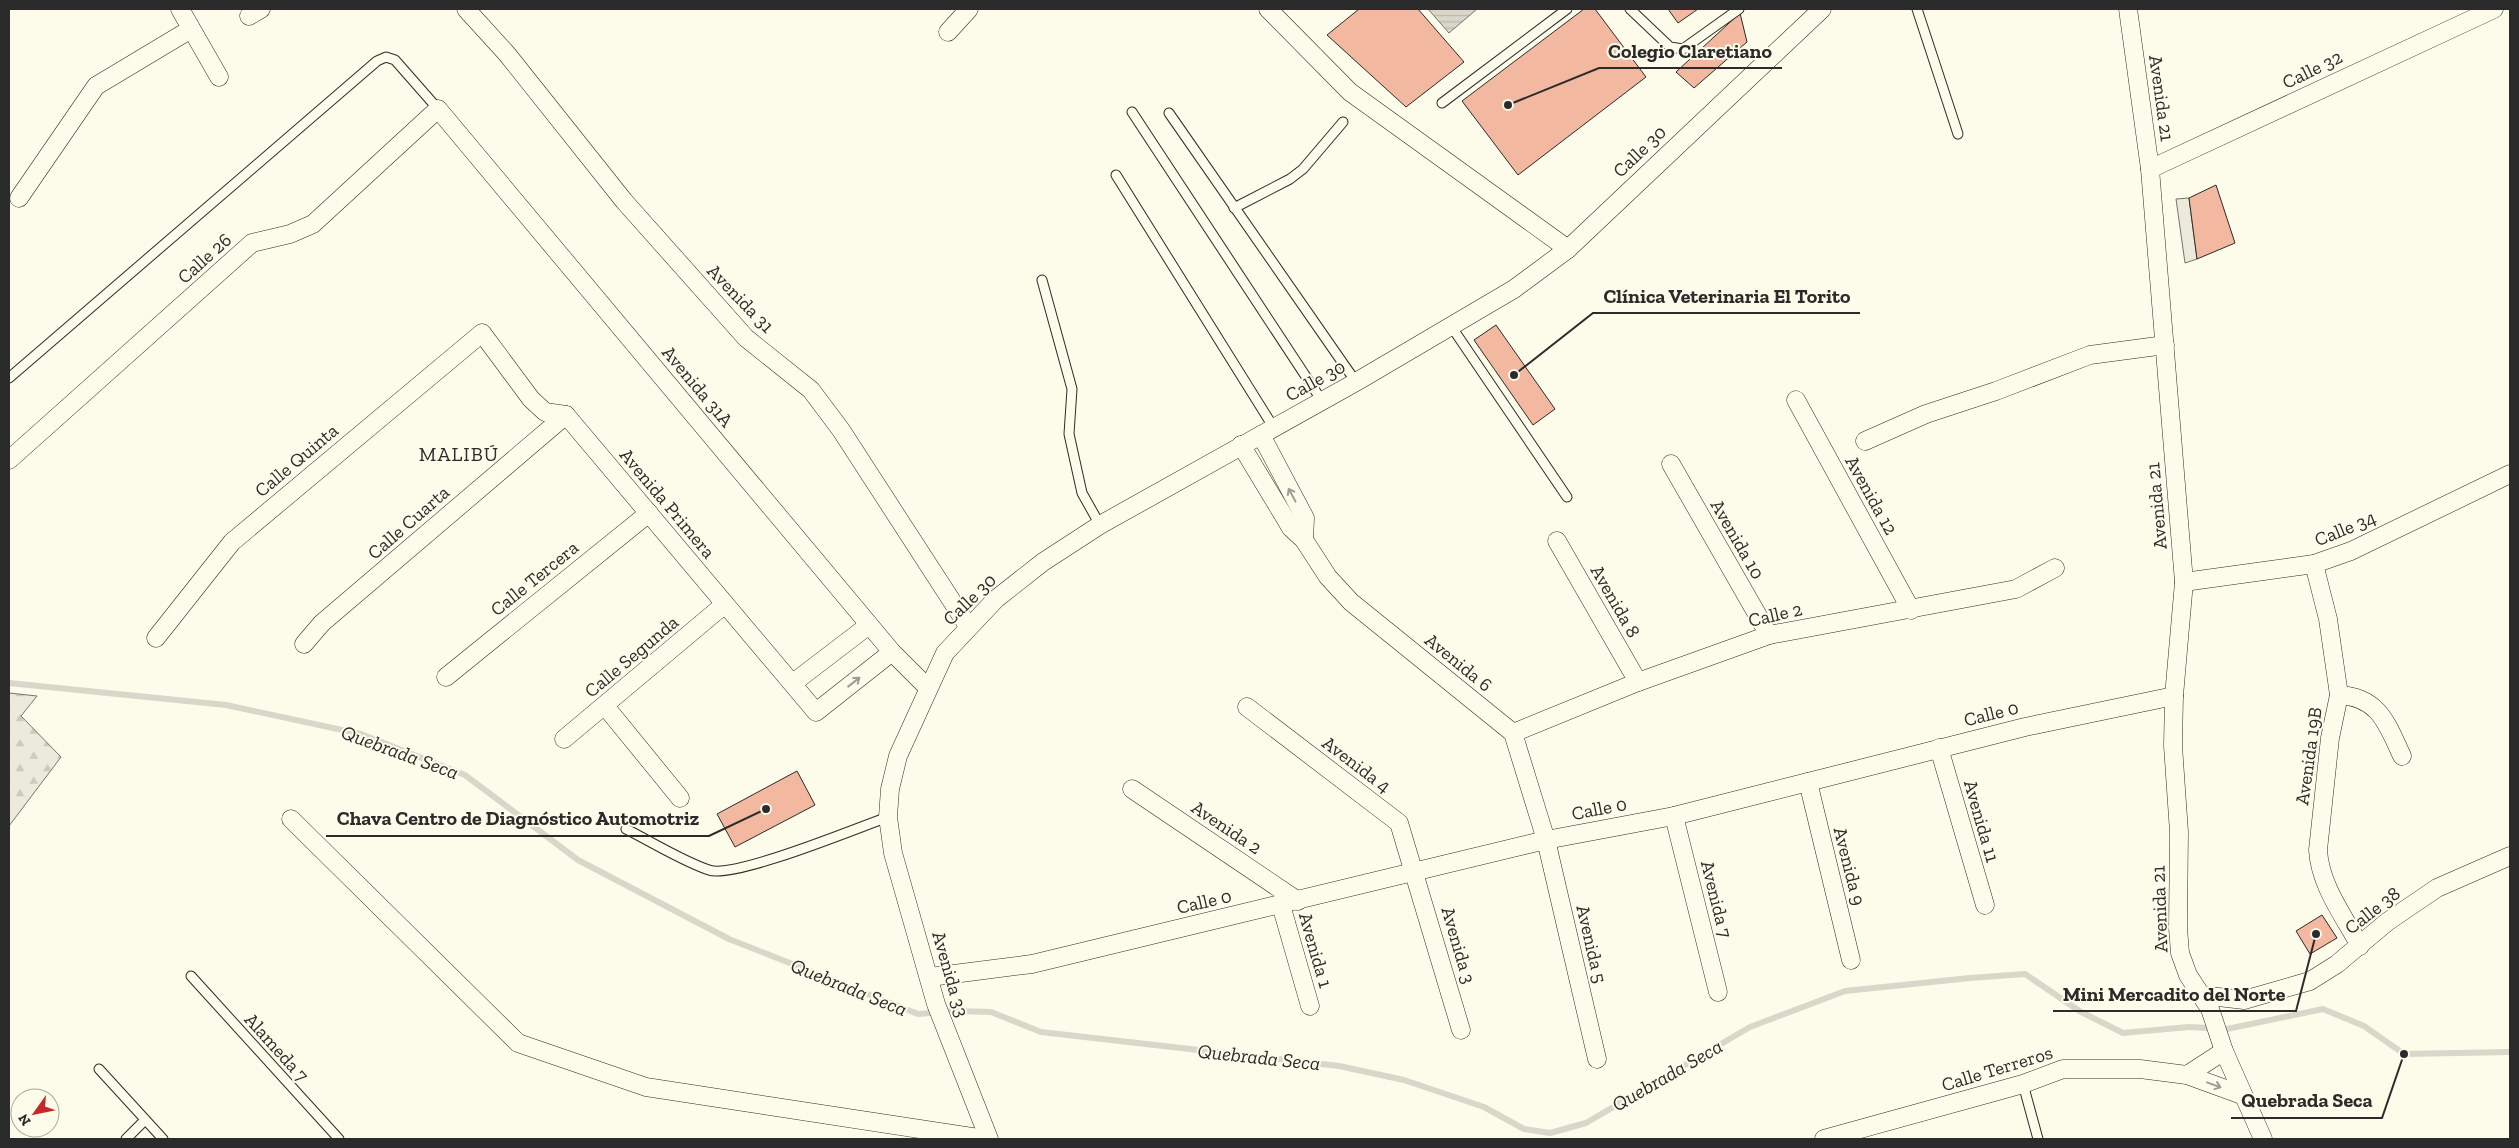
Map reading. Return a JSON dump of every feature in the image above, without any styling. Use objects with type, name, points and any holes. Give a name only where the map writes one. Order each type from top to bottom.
[{"type":"street","points":[[180,9],[219,77]]},
{"type":"street","name":"Avenida 31","points":[[466,9],[507,54],[624,201],[746,338],[811,390],[841,430],[968,626]]},
{"type":"street","points":[[948,32],[970,9]]},
{"type":"street","points":[[1268,9],[1350,92],[1568,249]]},
{"type":"street","name":"Calle 30","points":[[888,817],[890,789],[898,756],[927,687],[945,653],[968,626],[996,599],[1043,562],[1100,526],[1356,382],[1514,288],[1568,249],[1822,9]]},
{"type":"street","name":"Avenida 21","points":[[2128,9],[2150,169],[2184,582],[2174,696],[2173,746],[2179,832],[2178,928],[2180,953],[2188,975],[2206,1002],[2221,1045],[2263,1139]]},
{"type":"street","name":"Calle 32","points":[[2150,169],[2494,9]]},
{"type":"street","points":[[19,198],[96,86],[191,29]]},
{"type":"street","name":"Calle 26","points":[[9,460],[252,244],[290,234],[313,224],[438,109]]},
{"type":"street","name":"Avenida 31A","points":[[438,109],[869,625],[892,652],[927,687]]},
{"type":"street","name":"Calle Quinta","points":[[156,638],[232,542],[482,333],[531,399],[545,412],[566,415]]},
{"type":"street","points":[[1865,441],[1926,414],[1996,391],[2090,355],[2164,345]]},
{"type":"street","name":"Avenida 12","points":[[1796,400],[1911,610]]},
{"type":"street","name":"Avenida Primera","points":[[566,415],[816,712],[892,652]]},
{"type":"street","name":"Calle Cuarta","points":[[304,644],[322,623],[566,415]]},
{"type":"street","points":[[1267,431],[1305,518],[1304,540]]},
{"type":"street","name":"Avenida 6","points":[[1242,445],[1290,528],[1304,540],[1328,577],[1351,602],[1513,733]]},
{"type":"street","name":"Avenida 10","points":[[1670,464],[1769,635]]},
{"type":"street","name":"Calle 34","points":[[2184,582],[2314,564],[2351,551],[2510,474]]},
{"type":"street","name":"Calle Tercera","points":[[446,677],[648,512]]},
{"type":"street","name":"Avenida 8","points":[[1558,541],[1638,682]]},
{"type":"street","name":"Avenida 19B","points":[[2314,564],[2328,619],[2339,695],[2330,738],[2318,850],[2318,867],[2325,884],[2360,946]]},
{"type":"street","name":"Calle 2","points":[[1513,733],[1638,682],[1769,635],[2016,589],[2055,568]]},
{"type":"street","name":"Calle Segunda","points":[[564,739],[725,604]]},
{"type":"street","points":[[793,683],[869,625]]},
{"type":"street","points":[[2339,695],[2356,696],[2378,709],[2402,756]]},
{"type":"street","name":"Calle 0","points":[[930,977],[1032,964],[1416,873],[1546,840],[1674,816],[2025,726],[2174,696]]},
{"type":"street","points":[[605,706],[680,798]]},
{"type":"street","name":"Avenida 4","points":[[1247,707],[1399,823],[1416,873]]},
{"type":"street","points":[[1513,733],[1546,840]]},
{"type":"street","name":"Avenida 11","points":[[1939,748],[1985,906]]},
{"type":"street","name":"Avenida 9","points":[[1808,782],[1851,960]]},
{"type":"street","name":"Avenida 2","points":[[1132,789],[1290,903]]},
{"type":"street","name":"Avenida 7","points":[[1674,816],[1718,992]]},
{"type":"street","name":"Avenida 33","points":[[888,817],[893,854],[930,977],[936,1004],[987,1139]]},
{"type":"street","points":[[291,819],[518,1043],[646,1087],[987,1139]]},
{"type":"street","name":"Avenida 5","points":[[1546,840],[1597,1059]]},
{"type":"street","name":"Calle 38","points":[[2206,1002],[2267,995],[2310,981],[2337,964],[2387,922],[2437,888],[2510,856]]},
{"type":"street","name":"Avenida 3","points":[[1416,873],[1461,1030]]},
{"type":"street","name":"Avenida 1","points":[[1290,903],[1310,1006]]},
{"type":"street","points":[[2187,1076],[2221,1045]]},
{"type":"street","name":"Calle Terreros","points":[[1824,1139],[1861,1135],[2023,1084],[2063,1069],[2140,1069],[2187,1076],[2242,1095]]},
{"type":"lane","points":[[1442,103],[1567,9]]},
{"type":"lane","points":[[1630,9],[1670,48],[1683,49],[1739,9]]},
{"type":"lane","points":[[1917,9],[1958,134]]},
{"type":"lane","points":[[9,378],[377,61],[386,57],[395,60],[438,109]]},
{"type":"lane","points":[[1132,112],[1322,400]]},
{"type":"lane","points":[[1168,113],[1356,382]]},
{"type":"lane","points":[[1234,208],[1290,179],[1303,169],[1343,122]]},
{"type":"lane","points":[[1116,175],[1267,431]]},
{"type":"lane","points":[[1042,280],[1072,389],[1069,434],[1082,493],[1100,526]]},
{"type":"lane","points":[[1452,326],[1567,497]]},
{"type":"lane","points":[[626,829],[710,871],[726,872],[751,866],[888,817]]},
{"type":"lane","name":"Alameda 7","points":[[191,976],[339,1139]]},
{"type":"lane","points":[[99,1070],[163,1139]]},
{"type":"lane","points":[[2023,1084],[2038,1139]]},
{"type":"lane","points":[[126,1139],[145,1120]]},
{"type":"green space","points":[[9,693],[37,696],[21,716],[61,757],[9,826]]},
{"type":"shaded area","points":[[1428,9],[1477,9],[1449,33]]},
{"type":"shaded area","points":[[2189,198],[2197,259],[2185,263],[2176,199]]},
{"type":"building","points":[[1359,9],[1418,9],[1464,62],[1406,107],[1327,35]]},
{"type":"building","points":[[1584,9],[1595,9],[1646,77],[1518,175],[1462,101]]},
{"type":"building","points":[[1668,9],[1698,9],[1678,23]]},
{"type":"building","points":[[1740,13],[1747,42],[1694,88],[1676,72]]},
{"type":"building","points":[[2216,185],[2235,243],[2197,259],[2189,198]]},
{"type":"building","points":[[1496,325],[1555,409],[1533,425],[1474,340]]},
{"type":"building","points":[[797,771],[815,805],[735,847],[717,814]]},
{"type":"building","points":[[2322,915],[2337,938],[2310,954],[2296,931]]},
{"type":"waterway","name":"Quebrada Seca","points":[[9,683],[226,705],[361,734],[465,775],[578,860],[729,939],[918,1014],[956,1011],[991,1012],[1041,1032],[1339,1066],[1404,1080],[1484,1107],[1524,1129],[1550,1133],[1586,1123],[1750,1027],[1845,991],[1970,978],[2025,974],[2081,1012],[2123,1033],[2189,1027],[2227,1029],[2323,1009],[2364,1026],[2404,1054],[2510,1052]]},
{"type":"place","name":"Colegio Claretiano","points":[[1508,105]]},
{"type":"place","name":"Clínica Veterinaria El Torito","points":[[1514,375]]},
{"type":"place","name":"Chava Centro de Diagnóstico Automotriz","points":[[766,809]]},
{"type":"place","name":"Mini Mercadito del Norte","points":[[2316,934]]},
{"type":"place","name":"Quebrada Seca","points":[[2404,1054]]},
{"type":"district","name":"MALIBÚ","points":[[459,454]]}]
